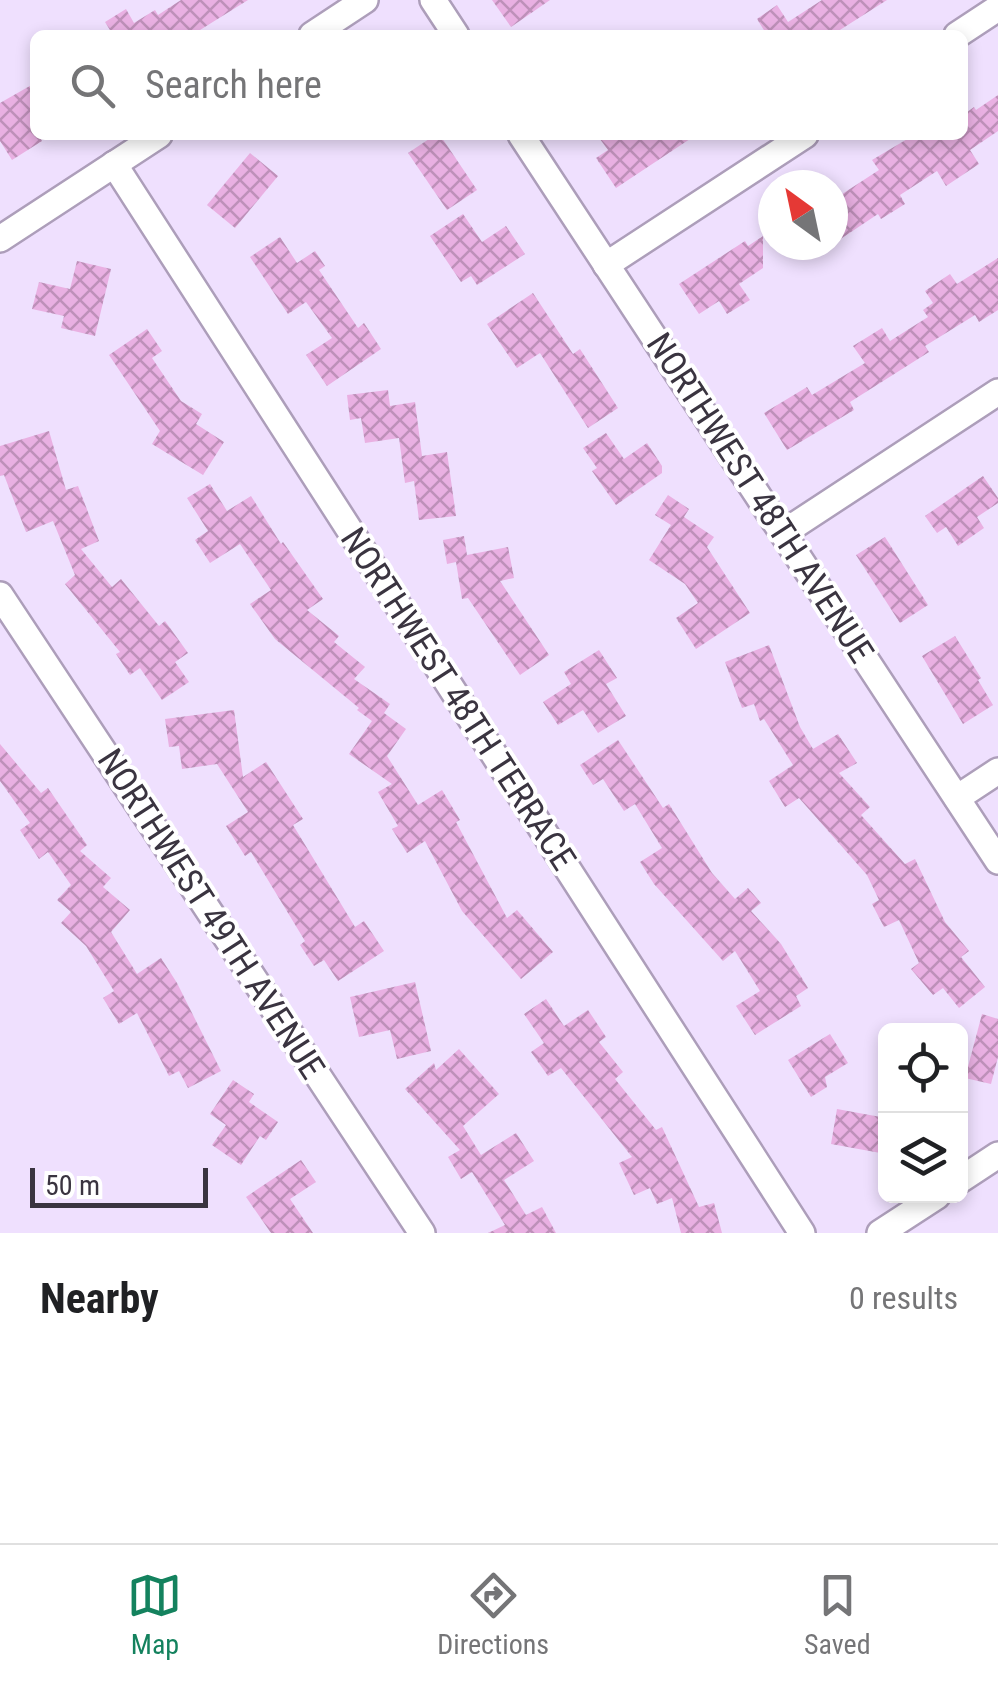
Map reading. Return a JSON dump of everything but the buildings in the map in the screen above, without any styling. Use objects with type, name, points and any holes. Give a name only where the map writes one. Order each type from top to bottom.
[{"type":"street","points":[[320,30],[365,0]]},
{"type":"street","points":[[433,0],[453,30]]},
{"type":"street","points":[[965,30],[998,8]]},
{"type":"street","points":[[0,239],[151,140]]},
{"type":"street","name":"NORTHWEST 48TH AVENUE","points":[[525,140],[998,861]]},
{"type":"street","points":[[606,265],[797,140]]},
{"type":"street","name":"NORTHWEST 48TH TERRACE","points":[[114,164],[802,1233]]},
{"type":"street","points":[[784,533],[998,392]]},
{"type":"street","name":"NORTHWEST 49TH AVENUE","points":[[0,595],[422,1233]]},
{"type":"street","points":[[957,798],[998,771]]},
{"type":"street","points":[[968,1175],[998,1155]]},
{"type":"street","points":[[880,1233],[925,1203]]}]
